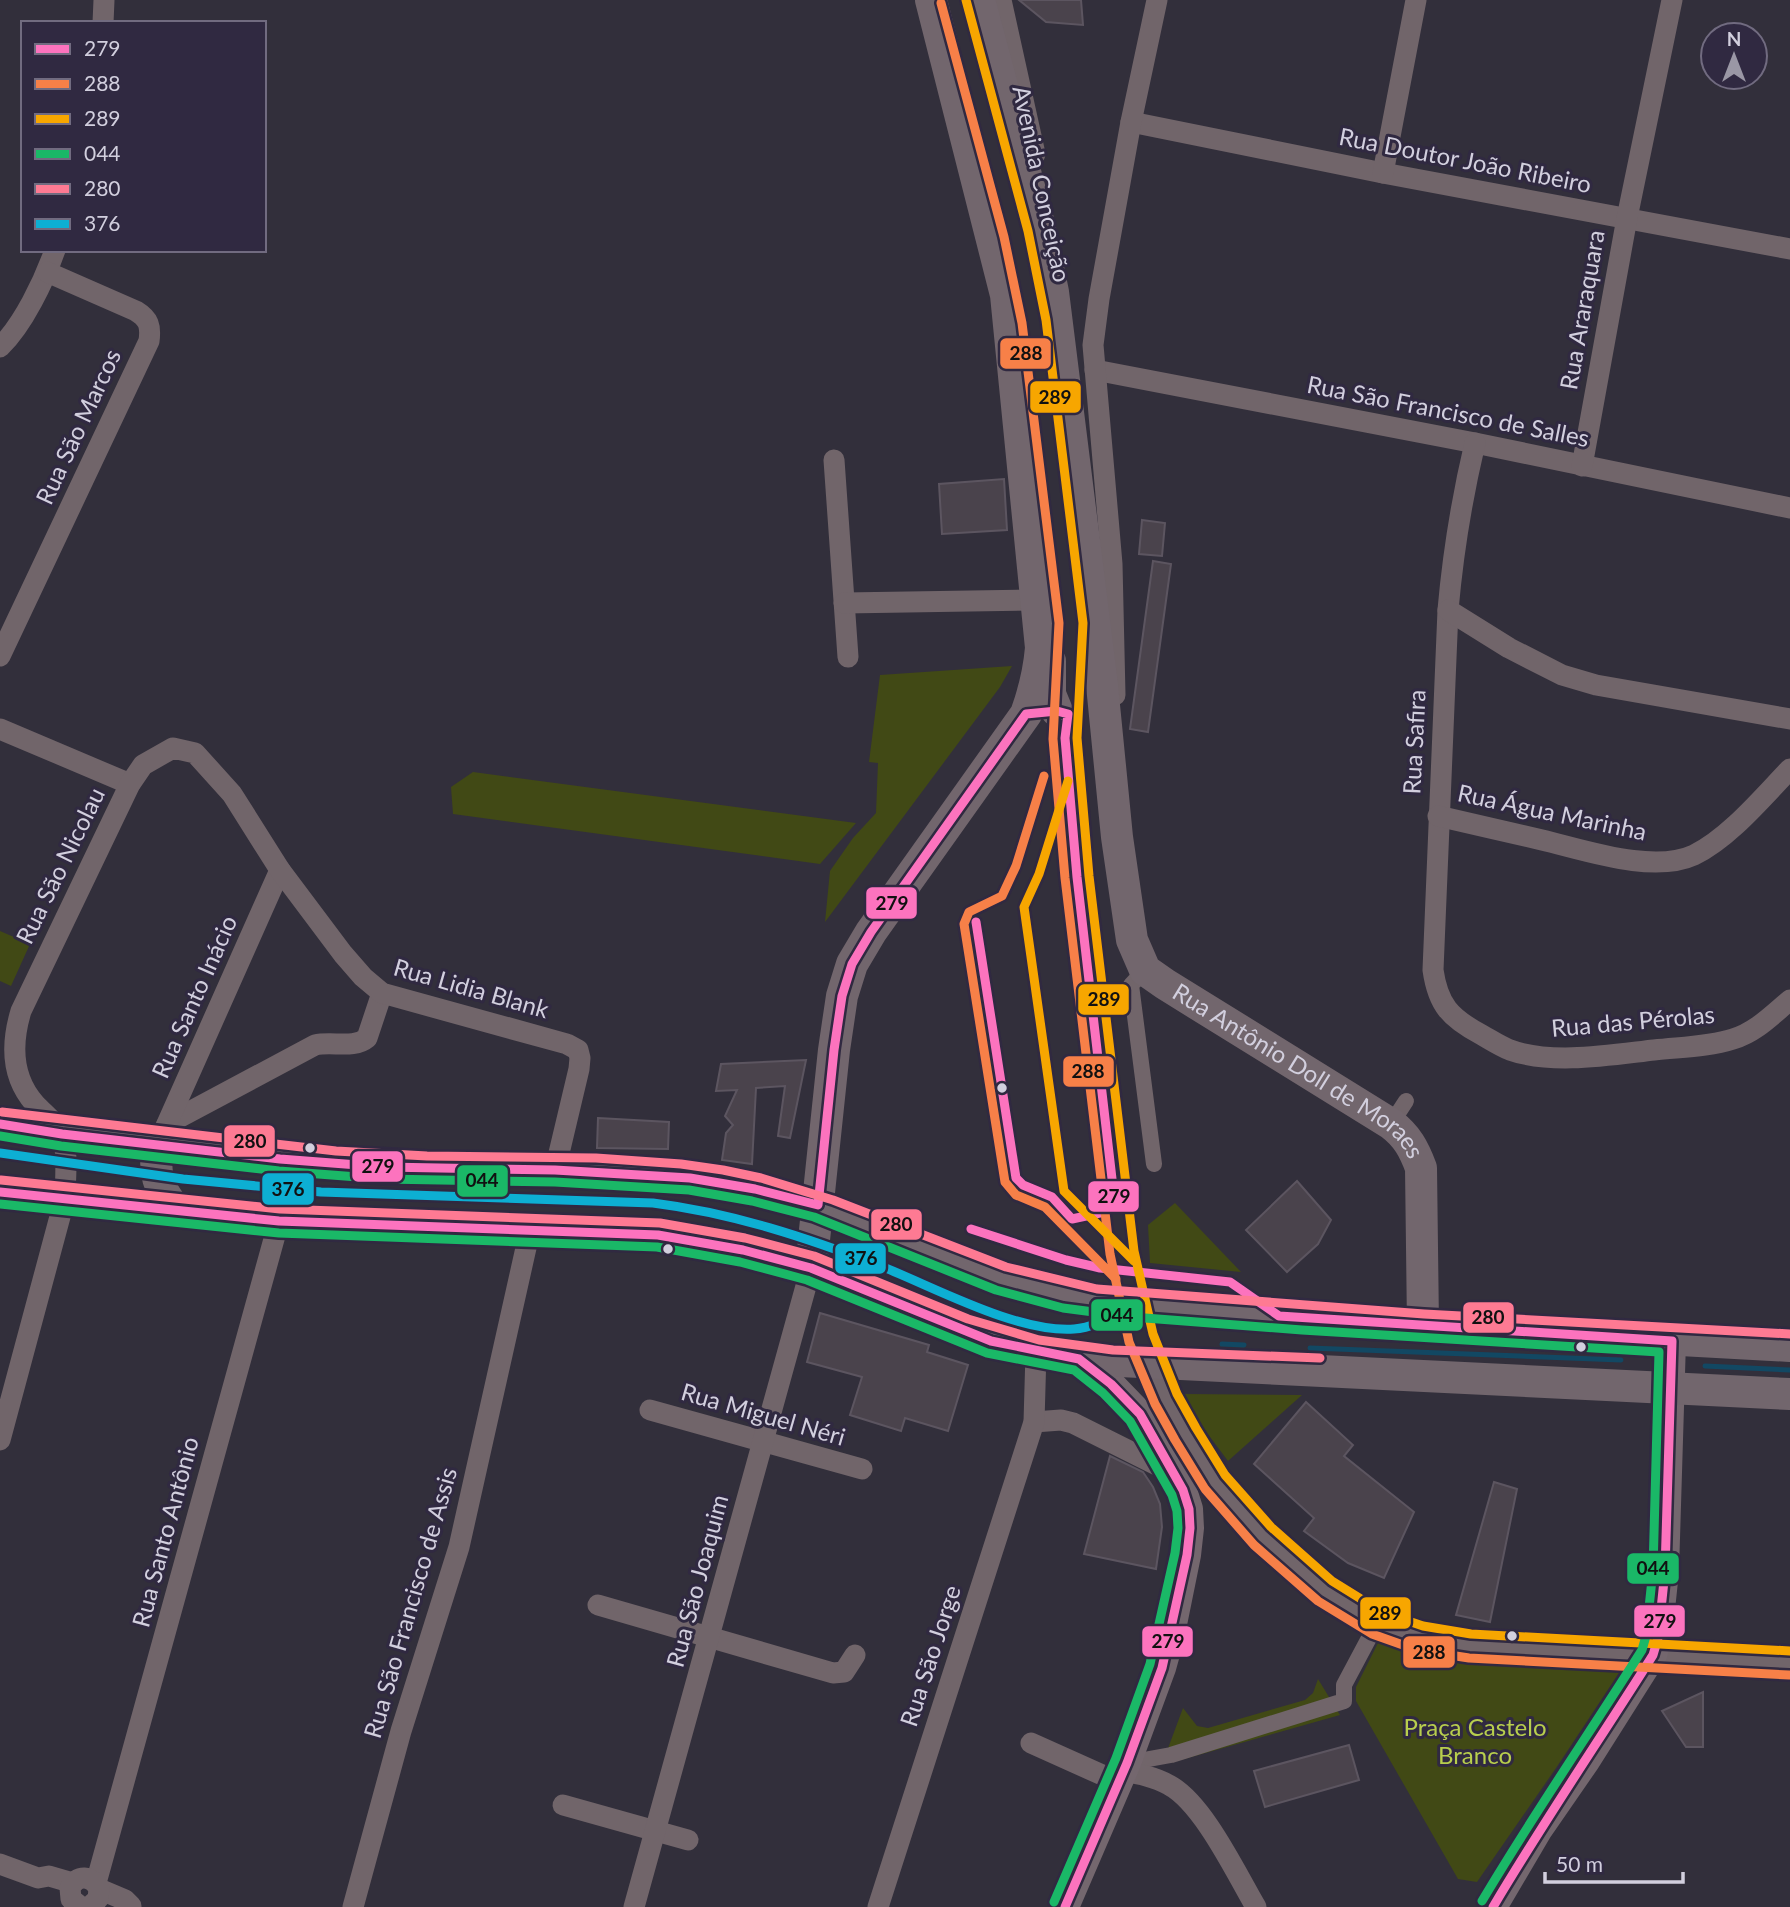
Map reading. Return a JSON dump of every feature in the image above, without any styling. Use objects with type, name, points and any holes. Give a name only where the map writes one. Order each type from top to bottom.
[{"type":"main road","points":[[811,1268],[834,1050],[842,996],[852,964],[870,932],[1026,714],[1034,694],[1041,648],[1006,295],[931,0]]},
{"type":"main road","name":"Avenida Conceição","points":[[979,0],[1039,224],[1053,292],[1117,837]]},
{"type":"main road","points":[[1035,600],[1050,619],[1050,694],[1057,710]]},
{"type":"main road","points":[[1026,714],[1057,710],[1081,719],[1106,734]]},
{"type":"main road","name":"Rua Antônio Doll de Moraes","points":[[1117,837],[1132,940],[1145,970],[1398,1113],[1403,1133],[1412,1145],[1421,1168],[1423,1326]]},
{"type":"main road","points":[[0,1124],[62,1134],[163,1134],[280,1159],[384,1167],[555,1170],[690,1178],[755,1189],[818,1205],[1001,1279],[1065,1296],[1133,1305],[1423,1326],[1790,1346]]},
{"type":"main road","points":[[163,1134],[155,1174],[162,1191],[176,1210]]},
{"type":"main road","points":[[0,1192],[279,1221],[658,1235],[733,1248],[811,1268],[990,1341],[1079,1359],[1790,1394]]},
{"type":"main road","points":[[1496,1906],[1539,1829],[1653,1656],[1658,1638],[1665,1571],[1672,1341]]},
{"type":"main road","points":[[1065,1907],[1162,1668],[1187,1555],[1190,1528],[1189,1509],[1175,1475],[1140,1414],[1111,1384],[1079,1359]]},
{"type":"street","points":[[103,21],[104,0]]},
{"type":"street","name":"Avenida Conceição","points":[[1001,0],[1060,266],[1065,322],[1064,370]]},
{"type":"street","points":[[1106,734],[1115,700],[1115,626],[1093,345],[1131,121],[1157,0]]},
{"type":"street","points":[[1384,173],[1416,0]]},
{"type":"street","name":"Rua Araraquara","points":[[1583,466],[1627,218],[1672,0]]},
{"type":"street","name":"Rua Doutor João Ribeiro","points":[[1131,121],[1384,173],[1790,249]]},
{"type":"street","points":[[0,347],[10,338],[47,272],[54,252]]},
{"type":"street","name":"Rua São Marcos","points":[[0,656],[149,341],[150,330],[145,316],[47,272]]},
{"type":"street","name":"Rua São Francisco de Salles","points":[[1095,370],[1475,443],[1790,508]]},
{"type":"street","name":"Rua Safira","points":[[1474,1031],[1441,1003],[1436,992],[1433,970],[1448,610],[1460,507],[1475,443]]},
{"type":"street","points":[[834,460],[848,657]]},
{"type":"street","points":[[844,603],[1035,600]]},
{"type":"street","points":[[1448,610],[1508,648],[1562,676],[1596,685],[1790,719]]},
{"type":"street","points":[[0,729],[130,784]]},
{"type":"street","name":"Rua São Nicolau","points":[[62,1134],[30,1098],[20,1081],[14,1060],[14,1036],[21,1012],[130,784],[143,765],[173,748]]},
{"type":"street","name":"Rua Lidia Blank","points":[[173,748],[195,753],[232,794],[280,870],[343,954],[363,977],[382,993],[567,1044],[578,1050],[579,1069],[555,1170]]},
{"type":"street","name":"Rua Água Marinha","points":[[1438,816],[1617,857],[1649,861],[1675,860],[1694,855],[1711,845],[1737,823],[1790,769]]},
{"type":"street","name":"Rua Santo Inácio","points":[[163,1134],[280,870]]},
{"type":"street","points":[[1145,970],[1131,985],[1154,1164]]},
{"type":"street","points":[[163,1134],[315,1045],[327,1042],[363,1042],[367,1038],[382,993]]},
{"type":"street","name":"Rua das Pérolas","points":[[1474,1031],[1509,1049],[1529,1055],[1552,1057],[1618,1054],[1712,1044],[1733,1039],[1749,1032],[1790,1000]]},
{"type":"street","points":[[0,1440],[65,1198],[66,1162],[62,1134]]},
{"type":"street","name":"Rua Santo Antônio","points":[[83,1896],[102,1866],[102,1856],[279,1221]]},
{"type":"street","name":"Rua São Francisco de Assis","points":[[353,1907],[401,1731],[459,1546],[530,1230]]},
{"type":"street","name":"Rua São Joaquim","points":[[634,1907],[811,1268]]},
{"type":"street","name":"Rua São Jorge","points":[[878,1907],[1034,1422],[1036,1352]]},
{"type":"street","points":[[1151,1364],[1185,1434],[1215,1482],[1239,1511],[1272,1546],[1325,1591],[1377,1623],[1420,1638],[1470,1646],[1790,1662]]},
{"type":"street","name":"Rua Miguel Néri","points":[[650,1410],[862,1469]]},
{"type":"street","points":[[1034,1422],[1061,1420],[1073,1423],[1175,1475]]},
{"type":"street","points":[[598,1605],[833,1673],[844,1672],[855,1656]]},
{"type":"street","points":[[1122,1772],[1343,1701],[1344,1685],[1377,1623]]},
{"type":"street","points":[[1031,1743],[1122,1772],[1152,1777],[1172,1786],[1194,1807],[1219,1843],[1256,1907]]},
{"type":"street","points":[[563,1805],[688,1840]]},
{"type":"street","points":[[0,1864],[38,1878],[49,1876],[83,1896],[125,1900],[127,1907]]},
{"type":"green space","points":[[1012,666],[1000,687],[825,922],[830,871],[853,838],[876,813],[878,763],[869,762],[880,675]]},
{"type":"green space","points":[[473,772],[856,823],[820,864],[453,814],[451,787]]},
{"type":"green space","points":[[0,931],[30,944],[11,986],[0,981]]},
{"type":"green space","points":[[1175,1203],[1241,1272],[1150,1263],[1148,1225]]},
{"type":"green space","points":[[1184,1394],[1302,1395],[1228,1461],[1204,1429]]},
{"type":"green space","name":"Praça Castelo Branco","points":[[1379,1641],[1412,1653],[1621,1670],[1477,1882],[1458,1879],[1356,1701],[1356,1687]]},
{"type":"green space","points":[[1318,1679],[1340,1715],[1170,1763],[1167,1751],[1183,1708],[1197,1726],[1208,1728],[1305,1700],[1313,1693]]},
{"type":"building","points":[[1019,0],[1081,0],[1083,25],[1046,22]]},
{"type":"building","points":[[1004,479],[1007,530],[942,534],[939,484]]},
{"type":"building","points":[[1142,520],[1165,523],[1162,556],[1139,554]]},
{"type":"building","points":[[1153,561],[1171,564],[1148,732],[1130,729]]},
{"type":"building","points":[[806,1060],[790,1138],[778,1136],[785,1086],[756,1088],[752,1164],[722,1160],[726,1133],[733,1125],[725,1116],[737,1090],[716,1091],[721,1064]]},
{"type":"building","points":[[598,1118],[669,1122],[668,1149],[597,1148]]},
{"type":"building","points":[[1297,1181],[1331,1220],[1318,1244],[1287,1272],[1246,1230]]},
{"type":"building","points":[[820,1313],[929,1345],[927,1352],[968,1365],[948,1431],[905,1418],[901,1431],[850,1415],[862,1377],[807,1362]]},
{"type":"building","points":[[1306,1402],[1353,1445],[1344,1456],[1414,1512],[1384,1578],[1348,1563],[1304,1531],[1314,1518],[1254,1464]]},
{"type":"building","points":[[1110,1456],[1143,1472],[1160,1504],[1162,1527],[1156,1569],[1084,1554]]},
{"type":"building","points":[[1494,1482],[1517,1489],[1490,1622],[1456,1615]]},
{"type":"building","points":[[1703,1692],[1703,1747],[1686,1747],[1662,1711]]},
{"type":"building","points":[[1349,1745],[1359,1780],[1265,1807],[1254,1771]]},
{"type":"waterway","points":[[1222,1344],[1244,1345]]},
{"type":"waterway","points":[[1310,1348],[1621,1360]]},
{"type":"waterway","points":[[1705,1366],[1790,1370]]},
{"type":"transit line","name":"289","points":[[966,0],[1028,231],[1046,320],[1083,623],[1077,738],[1089,876],[1134,1251],[1153,1334],[1177,1394],[1225,1475],[1271,1527],[1332,1581],[1382,1612],[1423,1626],[1471,1634],[1790,1651]]},
{"type":"transit line","name":"288","points":[[941,3],[1004,237],[1022,323],[1059,623],[1053,739],[1065,878],[1110,1254],[1129,1342],[1155,1404],[1205,1489],[1254,1545],[1318,1601],[1372,1634],[1417,1650],[1469,1658],[1789,1675]]},
{"type":"transit line","name":"279","points":[[0,1124],[62,1134],[280,1159],[384,1167],[555,1170],[690,1178],[755,1189],[818,1205],[834,1050],[842,996],[852,964],[871,932],[1026,714],[1057,711],[1068,714],[1065,738],[1077,877],[1114,1196],[1100,1213],[1072,1219],[1052,1197],[1023,1185],[1016,1178],[976,922]]},
{"type":"transit line","name":"288","points":[[1044,776],[1016,866],[1002,896],[969,912],[964,924],[1005,1182],[1016,1195],[1045,1207],[1116,1279]]},
{"type":"transit line","name":"289","points":[[1068,781],[1039,874],[1024,907],[1064,1191],[1134,1261]]},
{"type":"transit line","name":"280","points":[[2,1112],[336,1151],[427,1156],[596,1158],[723,1170],[761,1178],[833,1200],[1006,1267],[1097,1289],[1424,1314],[1790,1334]]},
{"type":"transit line","name":"044","points":[[0,1136],[61,1146],[279,1171],[384,1179],[555,1182],[689,1190],[752,1201],[814,1217],[996,1290],[1063,1308],[1132,1317],[1302,1330],[1659,1352],[1653,1570],[1642,1650],[1482,1901]]},
{"type":"transit line","name":"376","points":[[0,1153],[183,1179],[321,1192],[653,1203],[683,1207],[741,1220],[827,1246],[977,1307],[1028,1324],[1052,1328],[1082,1328],[1105,1320],[1133,1305]]},
{"type":"transit line","name":"280","points":[[1,1180],[280,1209],[660,1223],[745,1238],[814,1256],[968,1319],[1039,1340],[1113,1350],[1320,1358]]},
{"type":"transit line","name":"279","points":[[0,1192],[279,1221],[658,1235],[743,1250],[811,1268],[991,1341],[1079,1359],[1111,1384],[1140,1414],[1183,1490],[1189,1509],[1190,1528],[1187,1555],[1162,1668],[1127,1763],[1065,1907]]},
{"type":"transit line","name":"044","points":[[0,1204],[279,1233],[657,1247],[740,1262],[807,1280],[987,1353],[1074,1370],[1103,1393],[1130,1421],[1172,1495],[1178,1528],[1175,1553],[1150,1664],[1116,1758],[1054,1902]]},
{"type":"transit line","name":"279","points":[[971,1229],[1066,1260],[1100,1268],[1230,1282],[1279,1316],[1672,1341],[1665,1571],[1658,1638],[1653,1655],[1493,1907]]}]
